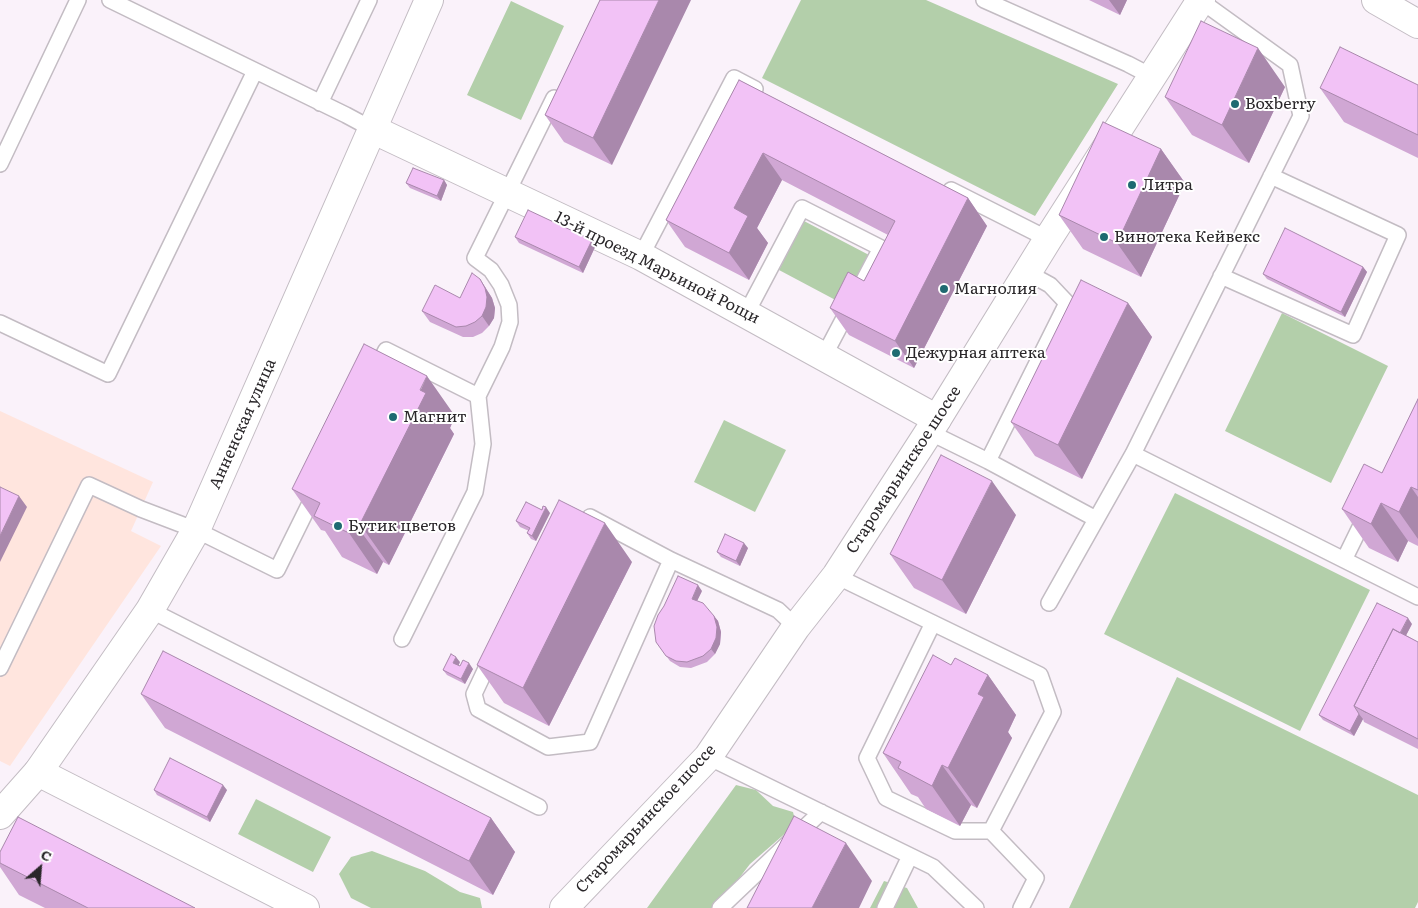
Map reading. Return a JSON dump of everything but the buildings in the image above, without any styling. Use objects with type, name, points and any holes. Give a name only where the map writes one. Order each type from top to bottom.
[{"type":"street","name":"Анненская улица","points":[[0,816],[38,772],[150,610],[196,530],[429,0]]},
{"type":"street","name":"Старомарьинское шоссе","points":[[564,908],[708,756],[796,627],[836,576],[933,425],[1048,238],[1201,0]]},
{"type":"street","points":[[1376,0],[1416,18]]},
{"type":"street","name":"13-й проезд Марьиной Рощи","points":[[372,129],[641,256],[824,356],[933,425]]},
{"type":"street","points":[[38,772],[305,908]]},
{"type":"lane","points":[[0,164],[78,0]]},
{"type":"lane","points":[[110,0],[372,129]]},
{"type":"lane","points":[[320,103],[369,0]]},
{"type":"lane","points":[[984,0],[1151,76]]},
{"type":"lane","points":[[1049,603],[1133,454],[1301,116],[1290,65],[1201,0]]},
{"type":"lane","points":[[0,323],[108,374],[255,71]]},
{"type":"lane","points":[[641,256],[734,78],[769,96]]},
{"type":"lane","points":[[402,639],[475,492],[484,444],[478,396],[502,347],[510,322],[509,306],[501,285],[490,270],[475,258],[562,80]]},
{"type":"lane","points":[[1221,276],[1353,335],[1398,235],[1271,176]]},
{"type":"lane","points":[[938,183],[1048,238]]},
{"type":"lane","points":[[746,314],[802,208],[881,248],[824,356]]},
{"type":"lane","points":[[988,461],[1067,303],[1050,285],[1028,273]]},
{"type":"lane","points":[[369,385],[386,350],[478,396]]},
{"type":"lane","points":[[933,425],[988,461],[1096,519]]},
{"type":"lane","points":[[1133,454],[1418,597]]},
{"type":"lane","points":[[0,668],[89,485],[141,509],[196,530],[277,570],[321,482]]},
{"type":"lane","points":[[1344,560],[1370,505]]},
{"type":"lane","points":[[576,518],[583,513],[671,560],[778,610],[796,627]]},
{"type":"lane","points":[[498,642],[474,694],[478,709],[548,747],[590,742],[671,560]]},
{"type":"lane","points":[[836,576],[1040,675],[1053,712],[991,830]]},
{"type":"lane","points":[[150,610],[540,807]]},
{"type":"lane","points":[[933,623],[867,758],[886,798],[955,832],[991,830]]},
{"type":"lane","points":[[708,756],[933,867],[976,908]]},
{"type":"lane","points":[[720,908],[821,812]]},
{"type":"lane","points":[[991,830],[1036,878],[1021,908]]},
{"type":"lane","points":[[885,908],[910,856]]},
{"type":"shaded area","points":[[0,411],[153,482],[131,531],[161,546],[10,766],[0,761]]},
{"type":"green space","points":[[801,0],[926,0],[1118,84],[1035,216],[762,78]]},
{"type":"green space","points":[[511,1],[564,26],[521,120],[467,95]]},
{"type":"green space","points":[[804,221],[869,255],[843,304],[779,270]]},
{"type":"green space","points":[[1282,313],[1388,366],[1331,483],[1225,431]]},
{"type":"green space","points":[[724,420],[786,450],[755,512],[694,482]]},
{"type":"green space","points":[[1175,493],[1370,590],[1300,731],[1104,634]]},
{"type":"green space","points":[[1177,677],[1418,795],[1418,902],[1415,908],[1069,908]]},
{"type":"green space","points":[[736,785],[756,790],[773,806],[793,812],[796,824],[750,864],[720,903],[713,908],[647,908]]},
{"type":"green space","points":[[256,799],[331,837],[313,872],[238,834]]},
{"type":"green space","points":[[372,851],[425,871],[460,892],[480,898],[482,908],[371,908],[351,898],[339,874],[351,857]]},
{"type":"green space","points":[[884,881],[907,888],[918,908],[870,908]]},
{"type":"place","name":"Boxberry","points":[[1235,104]]},
{"type":"place","name":"Литра","points":[[1132,185]]},
{"type":"place","name":"Винотека Кейвекс","points":[[1104,237]]},
{"type":"place","name":"Магнолия","points":[[944,289]]},
{"type":"place","name":"Дежурная аптека","points":[[896,353]]},
{"type":"place","name":"Магнит","points":[[393,417]]},
{"type":"place","name":"Бутик цветов","points":[[338,526]]}]
